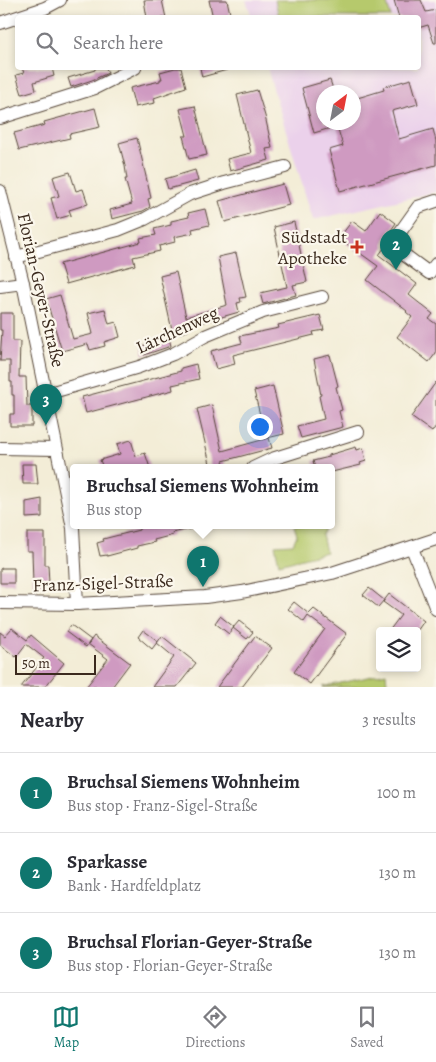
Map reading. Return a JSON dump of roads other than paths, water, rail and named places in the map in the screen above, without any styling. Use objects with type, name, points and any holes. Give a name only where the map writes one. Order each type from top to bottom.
[{"type":"street","points":[[24,15],[45,8],[60,0]]},
{"type":"street","points":[[0,23],[15,18]]},
{"type":"street","points":[[0,118],[95,88],[132,70]]},
{"type":"street","points":[[16,256],[118,230],[145,219],[190,194],[286,167]]},
{"type":"street","name":"Florian-Geyer-Straße","points":[[0,191],[23,283],[56,449],[70,504]]},
{"type":"street","points":[[436,201],[418,207],[391,245],[429,273],[436,264]]},
{"type":"street","points":[[0,286],[23,283]]},
{"type":"street","name":"Lärchenweg","points":[[46,394],[139,367],[173,354],[212,333],[263,312],[322,297]]},
{"type":"street","points":[[261,464],[358,432]]},
{"type":"street","points":[[0,448],[56,449]]},
{"type":"street","name":"Florian-Geyer-Straße","points":[[76,529],[77,604]]},
{"type":"street","name":"Franz-Sigel-Straße","points":[[0,603],[77,604],[205,597],[242,592],[332,573],[436,539]]},
{"type":"street","points":[[412,548],[436,609]]},
{"type":"place","name":"Südstadt Apotheke","points":[[357,247]]},
{"type":"place","name":"Sparkasse","points":[[396,270]]},
{"type":"place","name":"Bruchsal Florian-Geyer-Straße","points":[[46,425]]},
{"type":"place","name":"Bruchsal Siemens Wohnheim","points":[[203,587]]}]
